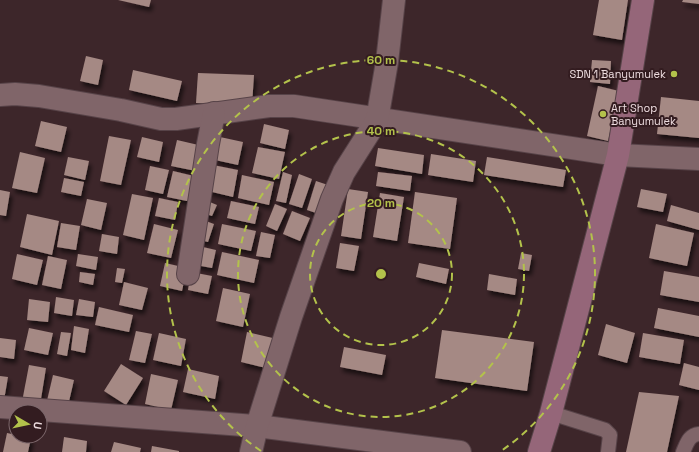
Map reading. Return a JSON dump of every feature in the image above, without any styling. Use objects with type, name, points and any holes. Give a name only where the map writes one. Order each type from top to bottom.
[{"type":"main road","points":[[539,452],[551,413],[618,155],[643,0]]},
{"type":"street","points":[[251,452],[256,426],[291,317],[332,199],[344,172],[377,120],[387,62],[394,0]]},
{"type":"street","points":[[0,96],[15,94],[39,96],[121,110],[161,119],[176,119],[279,106],[294,106],[377,120],[618,155],[699,159]]},
{"type":"street","points":[[188,274],[214,113]]},
{"type":"street","points":[[0,407],[256,426],[460,452]]},
{"type":"lane","points":[[551,413],[605,430],[610,435],[608,452]]},
{"type":"lane","points":[[683,452],[690,438],[693,435],[699,434]]},
{"type":"building","points":[[118,0],[151,0],[149,7]]},
{"type":"building","points":[[599,0],[628,0],[622,40],[593,35]]},
{"type":"building","points":[[683,0],[699,0],[699,4],[682,2]]},
{"type":"building","points":[[86,56],[103,60],[98,85],[80,81]]},
{"type":"building","points":[[592,60],[611,61],[610,84],[590,82]]},
{"type":"building","points":[[133,70],[182,81],[177,101],[129,90]]},
{"type":"building","points":[[198,73],[254,75],[252,105],[196,103]]},
{"type":"building","name":"Art Shop Banyumulek","points":[[598,86],[619,91],[608,141],[587,136]]},
{"type":"building","points":[[661,97],[699,101],[699,138],[657,134]]},
{"type":"building","points":[[41,121],[67,127],[61,152],[35,146]]},
{"type":"building","points":[[264,124],[289,130],[285,149],[260,143]]},
{"type":"building","points":[[109,136],[131,140],[121,185],[100,181]]},
{"type":"building","points":[[142,137],[163,142],[159,162],[137,157]]},
{"type":"building","points":[[220,137],[243,142],[238,165],[215,160]]},
{"type":"building","points":[[177,140],[207,147],[201,172],[171,166]]},
{"type":"building","points":[[258,147],[285,152],[279,179],[252,173]]},
{"type":"building","points":[[378,148],[424,155],[422,174],[375,166]]},
{"type":"building","points":[[20,152],[45,158],[37,193],[12,188]]},
{"type":"building","points":[[431,154],[476,161],[473,182],[428,175]]},
{"type":"building","points":[[68,157],[89,161],[85,180],[64,175]]},
{"type":"building","points":[[487,157],[566,170],[563,187],[484,175]]},
{"type":"building","points":[[213,165],[238,170],[233,197],[208,191]]},
{"type":"building","points":[[150,166],[169,170],[163,194],[145,190]]},
{"type":"building","points":[[173,171],[198,177],[192,202],[167,197]]},
{"type":"building","points":[[283,172],[292,175],[286,203],[276,201]]},
{"type":"building","points":[[378,172],[412,176],[410,191],[376,186]]},
{"type":"building","points":[[299,174],[312,179],[302,208],[289,204]]},
{"type":"building","points":[[242,175],[274,182],[269,205],[238,198]]},
{"type":"building","points":[[64,178],[84,182],[81,196],[61,192]]},
{"type":"building","points":[[316,181],[331,186],[322,215],[307,210]]},
{"type":"building","points":[[348,189],[368,192],[361,239],[341,236]]},
{"type":"building","points":[[641,189],[667,194],[663,212],[637,207]]},
{"type":"building","points":[[0,190],[10,192],[6,216],[0,215]]},
{"type":"building","points":[[415,192],[457,198],[450,249],[408,243]]},
{"type":"building","points":[[380,193],[404,197],[397,241],[373,237]]},
{"type":"building","points":[[132,194],[153,198],[144,240],[123,235]]},
{"type":"building","points":[[159,198],[178,202],[175,220],[155,216]]},
{"type":"building","points":[[87,199],[107,203],[101,230],[81,225]]},
{"type":"building","points":[[205,200],[217,205],[212,216],[200,212]]},
{"type":"building","points":[[231,201],[259,207],[255,224],[227,218]]},
{"type":"building","points":[[275,204],[287,209],[277,231],[266,226]]},
{"type":"building","points":[[671,205],[699,213],[699,230],[667,221]]},
{"type":"building","points":[[292,211],[310,218],[300,241],[283,234]]},
{"type":"building","points":[[27,214],[59,221],[52,255],[20,247]]},
{"type":"building","points":[[203,220],[214,224],[208,242],[196,239]]},
{"type":"building","points":[[61,223],[80,226],[76,250],[57,247]]},
{"type":"building","points":[[154,224],[178,230],[171,258],[147,253]]},
{"type":"building","points":[[222,224],[256,231],[251,251],[218,244]]},
{"type":"building","points":[[656,224],[694,233],[687,266],[649,258]]},
{"type":"building","points":[[261,232],[275,235],[270,258],[256,256]]},
{"type":"building","points":[[102,234],[119,237],[117,254],[99,251]]},
{"type":"building","points":[[340,243],[359,246],[354,271],[336,268]]},
{"type":"building","points":[[194,245],[216,250],[212,268],[190,264]]},
{"type":"building","points":[[222,252],[259,260],[254,283],[217,275]]},
{"type":"building","points":[[521,253],[532,255],[529,271],[518,269]]},
{"type":"building","points":[[17,254],[43,260],[37,285],[12,279]]},
{"type":"building","points":[[78,254],[98,257],[96,270],[76,266]]},
{"type":"building","points":[[48,256],[67,260],[61,289],[42,285]]},
{"type":"building","points":[[165,263],[187,268],[182,291],[160,286]]},
{"type":"building","points":[[419,263],[449,269],[446,284],[416,277]]},
{"type":"building","points":[[117,268],[125,269],[122,283],[115,282]]},
{"type":"building","points":[[664,271],[699,277],[699,302],[660,295]]},
{"type":"building","points":[[80,272],[95,274],[93,285],[79,282]]},
{"type":"building","points":[[191,272],[212,276],[208,294],[188,290]]},
{"type":"building","points":[[489,274],[517,279],[515,295],[487,290]]},
{"type":"building","points":[[124,282],[148,288],[142,310],[119,305]]},
{"type":"building","points":[[223,288],[250,294],[243,327],[216,321]]},
{"type":"building","points":[[56,297],[74,300],[72,316],[54,313]]},
{"type":"building","points":[[29,299],[50,302],[48,322],[27,320]]},
{"type":"building","points":[[79,299],[95,302],[93,317],[76,315]]},
{"type":"building","points":[[99,307],[133,315],[129,332],[95,325]]},
{"type":"building","points":[[658,308],[699,316],[699,337],[654,328]]},
{"type":"building","points":[[606,324],[635,333],[627,363],[598,355]]},
{"type":"building","points":[[74,326],[89,329],[85,353],[71,350]]},
{"type":"building","points":[[29,328],[53,333],[48,355],[24,350]]},
{"type":"building","points":[[442,330],[534,342],[527,391],[435,378]]},
{"type":"building","points":[[136,331],[152,334],[145,363],[129,360]]},
{"type":"building","points":[[61,332],[71,333],[67,356],[57,354]]},
{"type":"building","points":[[247,332],[277,339],[270,369],[241,362]]},
{"type":"building","points":[[159,333],[186,339],[181,366],[153,360]]},
{"type":"building","points":[[643,333],[684,340],[680,364],[639,357]]},
{"type":"building","points":[[0,338],[16,340],[14,359],[0,357]]},
{"type":"building","points":[[344,347],[386,355],[382,375],[340,367]]},
{"type":"building","points":[[684,363],[699,367],[699,390],[679,385]]},
{"type":"building","points":[[121,364],[143,378],[126,405],[104,391]]},
{"type":"building","points":[[29,365],[46,368],[40,404],[22,402]]},
{"type":"building","points":[[188,369],[219,376],[215,399],[183,392]]},
{"type":"building","points":[[151,374],[178,380],[171,410],[145,404]]},
{"type":"building","points":[[53,375],[74,380],[67,410],[46,404]]},
{"type":"building","points":[[0,376],[8,377],[3,406],[0,406]]},
{"type":"building","points":[[639,392],[679,396],[667,452],[626,452]]},
{"type":"building","points":[[7,433],[8,444],[30,444],[28,452],[3,452]]},
{"type":"building","points":[[64,437],[87,441],[86,452],[62,452]]},
{"type":"building","points":[[114,442],[141,448],[140,452],[111,452]]},
{"type":"building","points":[[152,446],[179,451],[179,452],[151,452]]},
{"type":"place","name":"SDN 1 Banyumulek","points":[[674,74]]},
{"type":"place","name":"Art Shop Banyumulek","points":[[603,114]]}]
